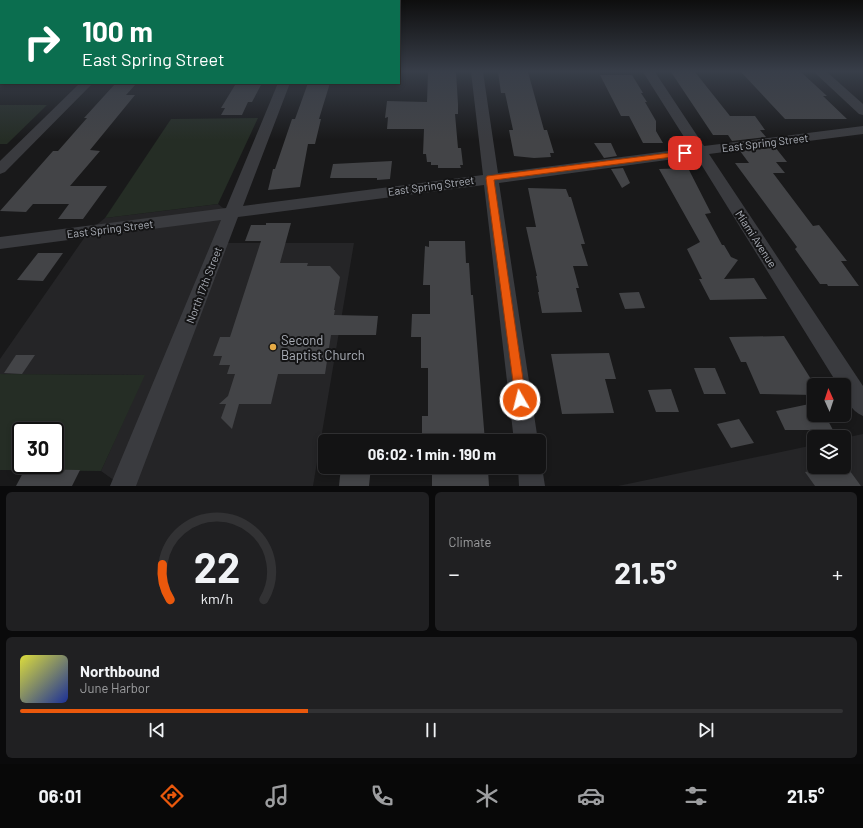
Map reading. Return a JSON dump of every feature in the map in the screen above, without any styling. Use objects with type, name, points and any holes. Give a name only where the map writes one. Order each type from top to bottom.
[{"type":"street","points":[[0,170],[75,95]]},
{"type":"street","name":"North 17th Street","points":[[123,486],[279,95]]},
{"type":"street","points":[[480,95],[525,434]]},
{"type":"street","name":"Miami Avenue","points":[[663,95],[863,406]]},
{"type":"street","points":[[845,95],[863,111]]},
{"type":"street","name":"East Spring Street","points":[[0,243],[863,130]]},
{"type":"street","points":[[531,474],[532,486]]},
{"type":"shaded area","points":[[0,105],[47,105],[7,144],[0,144]]},
{"type":"shaded area","points":[[258,118],[218,204],[105,218],[171,119]]},
{"type":"shaded area","points":[[218,204],[232,215],[221,243],[354,243],[322,434],[318,434],[318,456],[313,486],[122,486],[101,471],[144,375],[0,374],[0,359],[89,231],[105,218]]},
{"type":"shaded area","points":[[0,374],[145,375],[101,471],[64,471],[64,422],[12,422],[12,470],[0,470]]},
{"type":"shaded area","points":[[863,434],[863,486],[618,486],[807,446],[807,474],[851,474],[851,437]]},
{"type":"building","points":[[105,95],[135,95],[90,150],[100,151],[70,186],[107,186],[83,219],[58,219],[69,204],[33,204],[26,212],[0,211],[53,151],[58,151],[87,118],[84,118]]},
{"type":"building","points":[[229,95],[256,95],[252,102],[248,102],[242,115],[221,115],[225,108],[221,108]]},
{"type":"building","points":[[304,95],[326,95],[319,119],[321,119],[315,144],[308,144],[300,187],[268,190],[273,169],[275,169],[292,119],[295,119]]},
{"type":"building","points":[[427,95],[457,95],[458,114],[455,114],[458,148],[461,148],[463,165],[460,165],[461,168],[438,168],[438,165],[431,165],[431,162],[427,162],[426,154],[423,154],[424,129],[387,129],[388,117],[385,118],[387,101],[427,102]]},
{"type":"building","points":[[505,95],[534,95],[544,130],[547,130],[554,153],[550,153],[551,157],[534,158],[514,156],[509,130],[513,130]]},
{"type":"building","points":[[610,95],[642,95],[656,121],[656,131],[663,143],[643,143],[629,116],[621,116]]},
{"type":"building","points":[[686,95],[713,95],[730,116],[755,116],[765,130],[760,130],[766,137],[732,141],[728,135],[713,135]]},
{"type":"building","points":[[762,95],[826,95],[827,96],[823,96],[847,119],[785,119]]},
{"type":"building","points":[[594,143],[611,143],[617,156],[604,158]]},
{"type":"building","points":[[775,147],[787,162],[776,162],[785,173],[773,173],[813,226],[819,225],[847,261],[841,261],[859,286],[828,286],[827,284],[820,284],[795,249],[797,247],[735,163],[749,163],[740,151]]},
{"type":"building","points":[[392,161],[390,179],[377,180],[377,178],[330,178],[333,164]]},
{"type":"building","points":[[623,168],[630,183],[622,188],[611,169]]},
{"type":"building","points":[[688,168],[711,213],[705,214],[722,245],[724,245],[731,257],[738,260],[724,279],[754,278],[767,299],[710,300],[699,279],[702,279],[687,249],[700,242],[659,169]]},
{"type":"building","points":[[528,188],[566,189],[569,197],[571,197],[585,244],[581,244],[588,266],[573,266],[579,288],[576,288],[582,312],[542,313],[537,276],[526,227],[536,227]]},
{"type":"building","name":"Second Baptist Church","points":[[266,223],[291,223],[280,263],[308,263],[307,266],[330,266],[340,277],[334,315],[378,316],[376,335],[331,335],[325,374],[278,374],[271,404],[239,404],[232,429],[221,418],[226,404],[219,404],[228,396],[235,374],[227,374],[230,365],[219,365],[222,356],[213,356],[220,337],[230,337],[261,241],[245,241],[251,225],[266,225]]},
{"type":"building","points":[[429,241],[465,241],[466,263],[469,263],[471,295],[473,295],[484,434],[422,434],[422,416],[428,416],[428,368],[421,368],[421,337],[411,337],[412,314],[430,314],[430,285],[423,285],[425,246],[429,247]]},
{"type":"building","points":[[38,253],[63,253],[43,281],[17,280]]},
{"type":"building","points":[[639,292],[645,308],[625,309],[619,293]]},
{"type":"building","points":[[784,336],[810,378],[807,378],[807,395],[760,394],[746,362],[741,362],[729,337]]},
{"type":"building","points":[[609,353],[616,379],[605,379],[614,413],[562,414],[551,354]]},
{"type":"building","points":[[16,355],[35,355],[22,374],[4,373]]},
{"type":"building","points":[[694,368],[715,368],[726,394],[704,394]]},
{"type":"building","points":[[671,389],[679,412],[656,412],[648,390]]},
{"type":"building","points":[[807,404],[807,422],[829,422],[833,430],[785,430],[776,411]]},
{"type":"building","points":[[739,419],[754,443],[731,448],[717,424]]},
{"type":"building","points":[[64,470],[80,470],[72,486],[16,486],[22,474],[64,474]]},
{"type":"building","points":[[805,472],[807,472],[807,474],[851,474],[851,472],[861,486],[815,486]]},
{"type":"building","points":[[340,474],[370,474],[369,486],[339,486]]},
{"type":"building","points":[[432,474],[488,474],[489,486],[432,486]]},
{"type":"place","name":"Second Baptist Church","points":[[273,347]]},
{"type":"route","points":[[520,400],[490,178],[685,153]]}]
